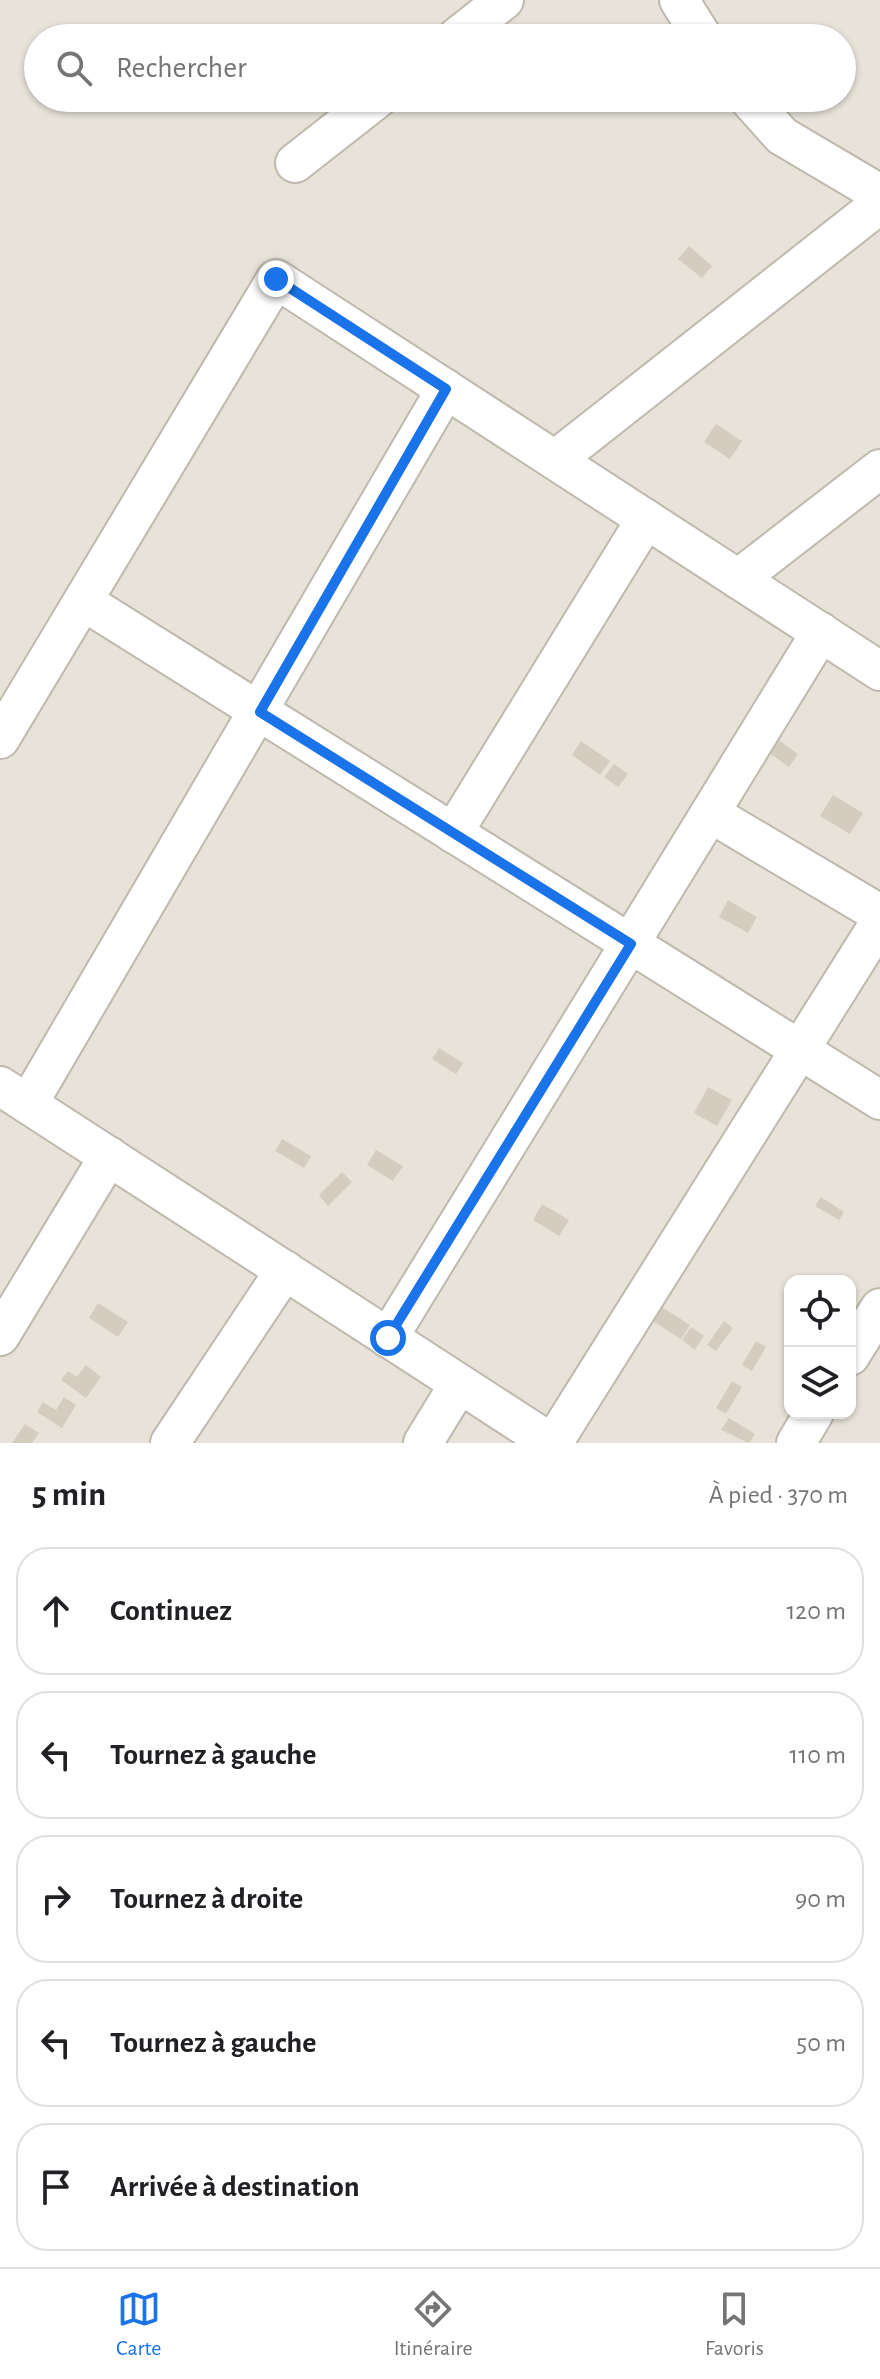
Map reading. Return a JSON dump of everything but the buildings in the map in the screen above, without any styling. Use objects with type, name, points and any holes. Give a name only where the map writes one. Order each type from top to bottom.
[{"type":"street","points":[[474,24],[504,0]]},
{"type":"street","points":[[679,0],[694,24]]},
{"type":"street","points":[[295,163],[360,112]]},
{"type":"street","points":[[761,112],[782,136],[880,194]]},
{"type":"street","points":[[555,460],[880,204]]},
{"type":"street","points":[[0,739],[276,279],[880,671]]},
{"type":"street","points":[[446,389],[260,712],[14,1095],[552,1443],[880,922]]},
{"type":"street","points":[[738,579],[880,469]]},
{"type":"street","points":[[453,833],[646,519]]},
{"type":"street","points":[[83,601],[880,1100]]},
{"type":"street","points":[[388,1338],[821,632]]},
{"type":"street","points":[[710,813],[880,914]]},
{"type":"street","points":[[0,1336],[109,1156]]},
{"type":"street","points":[[170,1443],[285,1270]]},
{"type":"street","points":[[856,1347],[880,1308]]},
{"type":"street","points":[[423,1443],[459,1384]]},
{"type":"street","points":[[796,1443],[810,1419]]},
{"type":"shaded area","points":[[0,0],[880,0],[880,1443],[0,1443]]},
{"type":"route","points":[[276,279],[446,389],[260,712],[631,944],[388,1338]]}]
